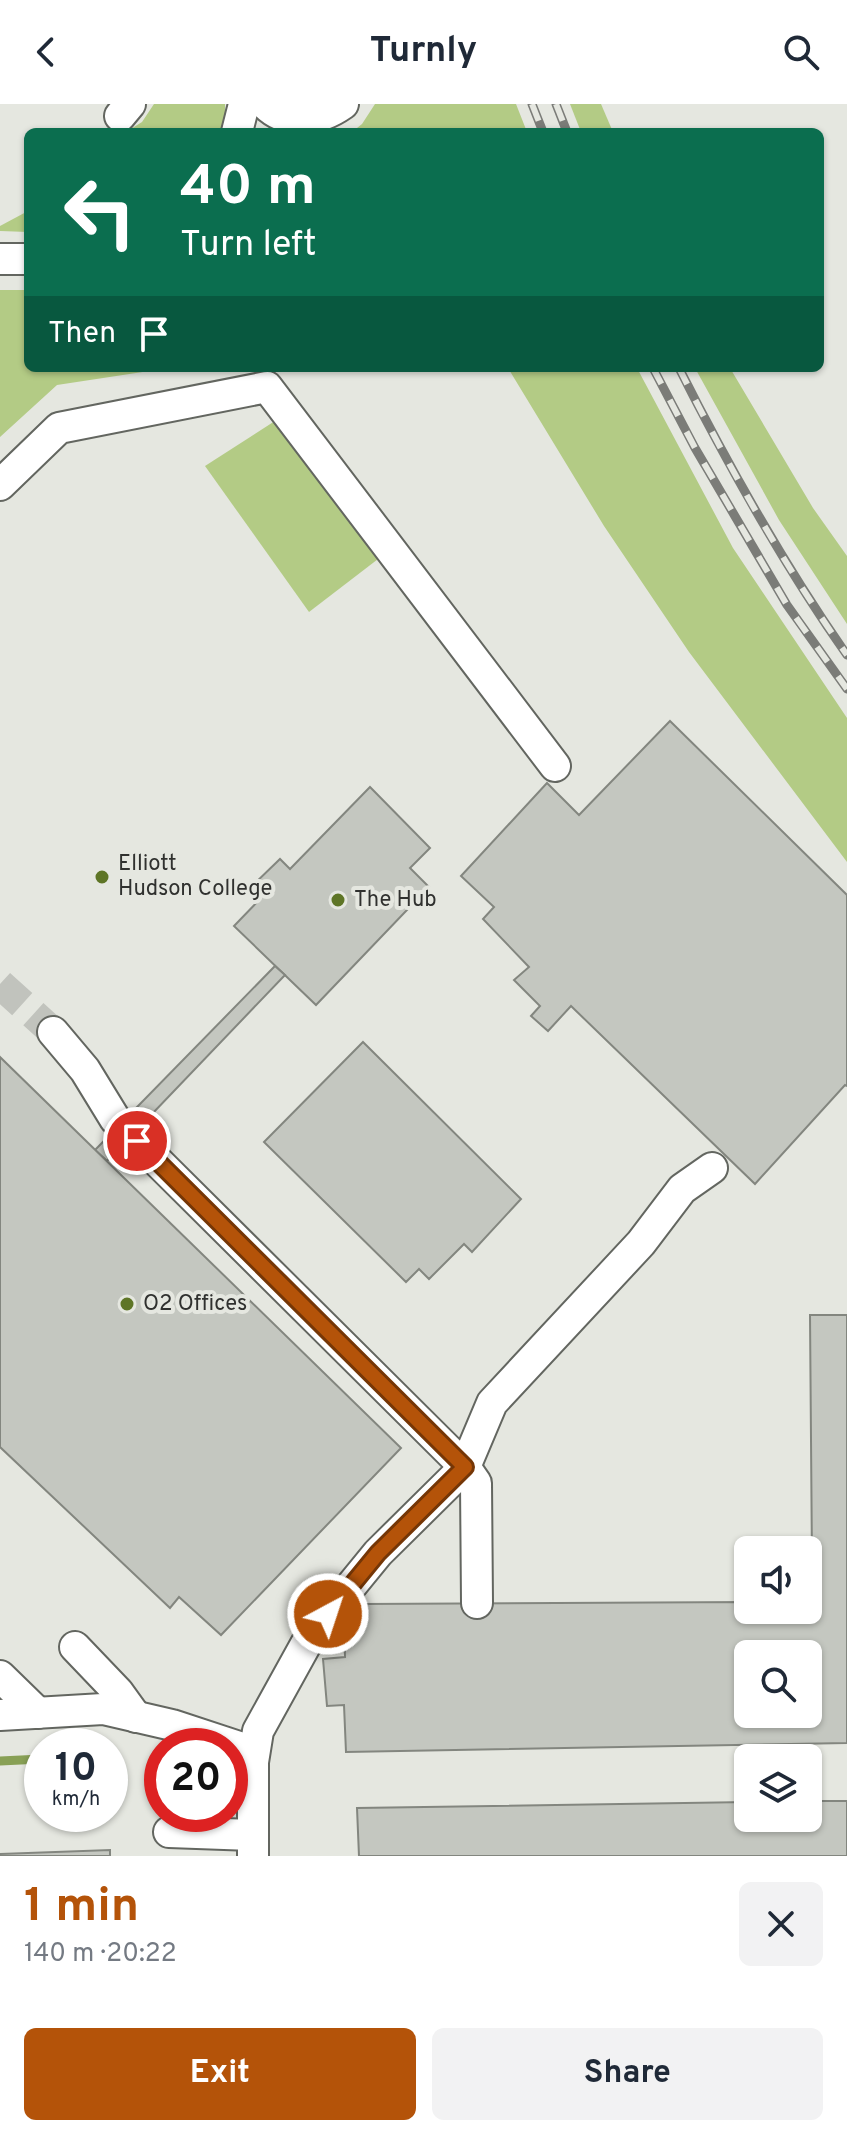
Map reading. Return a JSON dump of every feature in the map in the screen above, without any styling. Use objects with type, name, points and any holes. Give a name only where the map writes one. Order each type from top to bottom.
[{"type":"street","points":[[238,128],[244,104]]},
{"type":"street","points":[[265,104],[284,116],[299,119],[329,116]]},
{"type":"street","points":[[0,259],[24,259]]},
{"type":"street","points":[[0,485],[59,428],[267,387],[555,766]]},
{"type":"street","points":[[53,1032],[85,1070],[115,1119]]},
{"type":"street","points":[[137,1141],[465,1467],[476,1483],[477,1603]]},
{"type":"street","points":[[169,1832],[252,1846],[254,1757],[258,1731],[311,1635],[378,1553],[465,1467],[492,1403],[641,1243],[682,1189],[712,1168]]},
{"type":"street","points":[[75,1647],[118,1692],[136,1717]]},
{"type":"street","points":[[0,1676],[38,1713]]},
{"type":"street","points":[[0,1715],[103,1709],[172,1725],[254,1757]]},
{"type":"green space","points":[[154,104],[225,104],[222,128],[132,128],[142,122]]},
{"type":"green space","points":[[375,104],[516,104],[525,128],[357,128]]},
{"type":"green space","points":[[570,104],[601,104],[611,128],[579,128]]},
{"type":"green space","points":[[24,213],[24,232],[0,231],[0,226]]},
{"type":"green space","points":[[0,290],[24,290],[24,372],[143,372],[57,385],[0,437]]},
{"type":"green space","points":[[510,372],[639,372],[733,548],[847,718],[847,862],[689,652],[604,526]]},
{"type":"green space","points":[[697,372],[732,372],[813,508],[847,556],[847,624],[779,520]]},
{"type":"green space","points":[[278,419],[382,556],[309,612],[205,466]]},
{"type":"building","points":[[670,721],[847,895],[847,1086],[755,1184],[571,1006],[548,1031],[531,1016],[540,1006],[514,980],[529,967],[483,919],[494,907],[461,876],[547,783],[579,815]]},
{"type":"building","points":[[370,787],[430,848],[410,868],[429,887],[316,1005],[234,926],[263,896],[253,885],[280,859],[290,869]]},
{"type":"building","points":[[275,966],[285,975],[107,1161],[95,1150]]},
{"type":"building","points":[[363,1042],[521,1199],[472,1252],[464,1244],[429,1279],[419,1269],[406,1282],[264,1142]]},
{"type":"building","name":"O2 Offices","points":[[0,1057],[401,1448],[221,1635],[179,1597],[170,1608],[0,1447]]},
{"type":"building","points":[[810,1315],[847,1315],[847,1743],[346,1752],[344,1705],[327,1706],[323,1659],[345,1657],[344,1626],[363,1604],[734,1602],[734,1624],[822,1624],[822,1536],[812,1536]]},
{"type":"building","points":[[822,1801],[847,1801],[847,1856],[359,1856],[357,1808],[734,1802],[734,1832],[822,1832]]},
{"type":"building","points":[[110,1850],[110,1856],[0,1856],[0,1854]]},
{"type":"waterway","points":[[0,1761],[24,1760]]},
{"type":"tunnel","points":[[0,984],[53,1032]]},
{"type":"railway","points":[[532,104],[541,128]]},
{"type":"railway","points":[[556,104],[565,128]]},
{"type":"railway","points":[[655,372],[695,448],[787,605],[847,689]]},
{"type":"railway","points":[[681,372],[758,514],[847,655]]},
{"type":"place","name":"Elliott Hudson College","points":[[102,877]]},
{"type":"place","name":"The Hub","points":[[338,900]]},
{"type":"place","name":"O2 Offices","points":[[127,1304]]},
{"type":"route","points":[[137,1141],[465,1467],[378,1553],[328,1614]]}]
